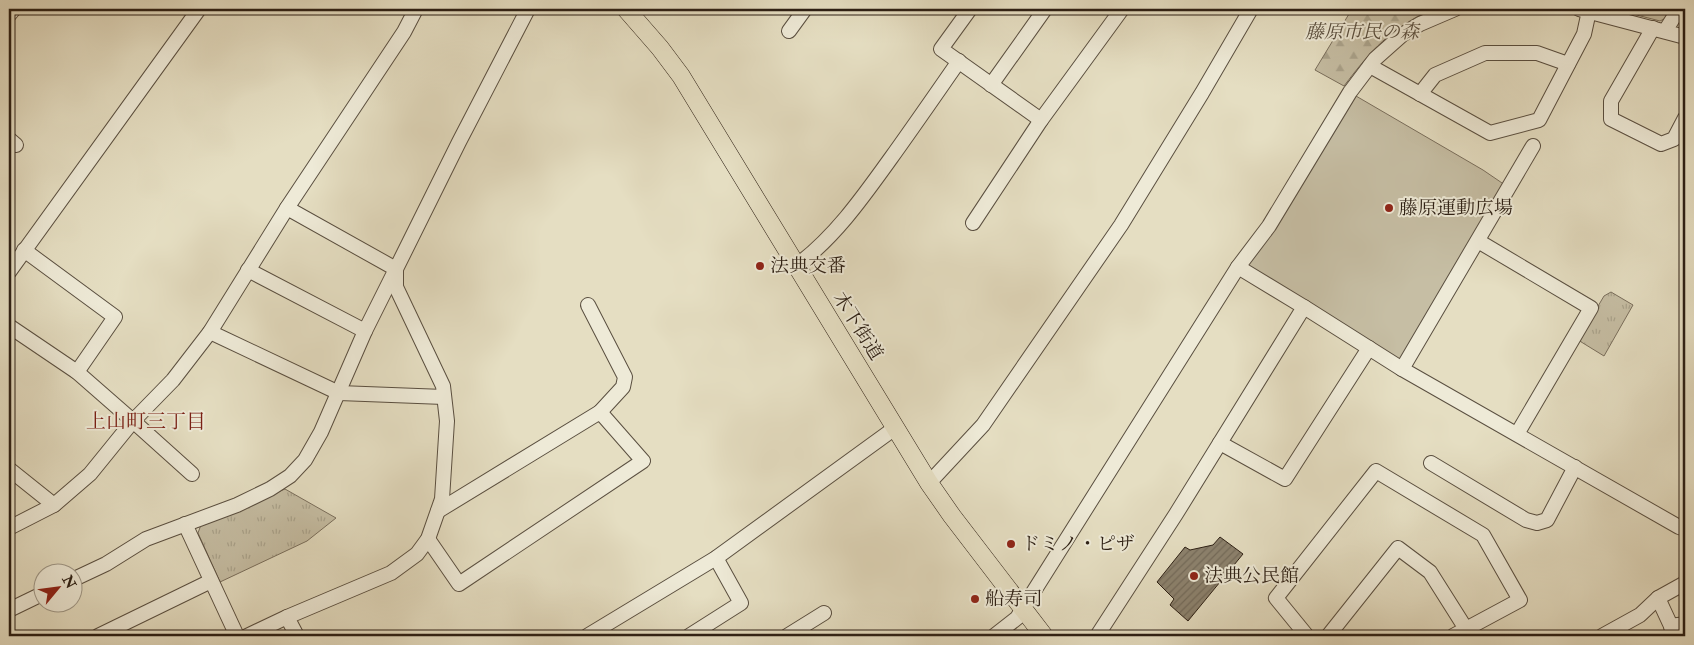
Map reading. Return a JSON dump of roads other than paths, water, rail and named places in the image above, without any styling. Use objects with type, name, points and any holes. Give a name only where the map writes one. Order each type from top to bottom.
[{"type":"main road","name":"木下街道","points":[[628,9],[681,76],[929,483],[1044,636]]},
{"type":"street","points":[[9,15],[14,9]]},
{"type":"street","points":[[9,272],[199,9]]},
{"type":"street","points":[[12,521],[54,505],[90,474],[133,421],[173,380],[210,332],[287,208],[404,32],[416,9]]},
{"type":"street","points":[[82,575],[106,564],[146,538],[237,505],[270,489],[290,476],[305,460],[321,432],[365,331],[528,9]]},
{"type":"street","points":[[789,32],[805,9]]},
{"type":"street","points":[[970,9],[941,49],[1041,120]]},
{"type":"street","points":[[991,85],[1045,9]]},
{"type":"street","points":[[973,223],[1041,120],[1122,9]]},
{"type":"street","points":[[929,483],[983,425],[1116,233],[1251,9]]},
{"type":"street","points":[[994,636],[1016,618],[1238,267],[1269,226],[1350,92],[1389,45],[1420,24],[1455,9]]},
{"type":"street","points":[[1679,9],[1659,30],[1611,101],[1611,119],[1661,144],[1674,139],[1685,118]]},
{"type":"street","points":[[1370,66],[1490,132],[1538,120],[1584,34],[1584,10],[1685,37]]},
{"type":"street","points":[[1420,94],[1435,75],[1485,53],[1537,54],[1568,64]]},
{"type":"street","points":[[796,266],[811,255],[838,228],[867,191],[959,62]]},
{"type":"street","points":[[1402,368],[1534,146]]},
{"type":"street","points":[[287,208],[396,269]]},
{"type":"street","points":[[1478,241],[1591,308],[1517,434]]},
{"type":"street","points":[[24,250],[115,317],[77,372]]},
{"type":"street","points":[[1238,267],[1402,368],[1685,529]]},
{"type":"street","points":[[247,636],[391,573],[417,554],[428,539],[442,499],[447,421],[443,386],[396,287],[396,269]]},
{"type":"street","points":[[248,270],[365,331]]},
{"type":"street","points":[[438,511],[600,412],[623,388],[624,377],[588,305]]},
{"type":"street","points":[[1097,636],[1304,307]]},
{"type":"street","points":[[9,326],[77,372],[192,474]]},
{"type":"street","points":[[210,332],[339,393],[444,398]]},
{"type":"street","points":[[1220,443],[1285,479],[1369,348]]},
{"type":"street","points":[[428,539],[459,584],[643,461],[600,412]]},
{"type":"street","points":[[587,636],[716,558],[895,428]]},
{"type":"street","points":[[1431,463],[1526,520],[1537,523],[1547,520],[1575,468]]},
{"type":"street","points":[[9,469],[54,505]]},
{"type":"street","points":[[1307,636],[1276,598],[1376,471],[1483,535],[1520,600],[1453,636]]},
{"type":"street","points":[[185,524],[237,636]]},
{"type":"street","points":[[1328,636],[1398,548],[1430,572],[1466,629]]},
{"type":"street","points":[[689,636],[741,603],[716,558]]},
{"type":"street","points":[[98,636],[211,581]]},
{"type":"street","points":[[1602,636],[1640,615],[1658,598],[1685,583]]},
{"type":"street","points":[[1658,598],[1672,631],[1685,624]]},
{"type":"street","points":[[9,610],[32,599]]},
{"type":"street","points":[[787,636],[824,613]]},
{"type":"street","points":[[287,617],[297,636]]},
{"type":"place","name":"藤原運動広場","points":[[1389,208]]},
{"type":"place","name":"法典交番","points":[[760,266]]},
{"type":"place","name":"ドミノ・ピザ","points":[[1011,544]]},
{"type":"place","name":"法典公民館","points":[[1194,576]]},
{"type":"place","name":"船寿司","points":[[975,599]]},
{"type":"district","name":"上山町三丁目","points":[[146,421]]},
{"type":"park label","name":"藤原市民の森","points":[[1362,32]]}]
